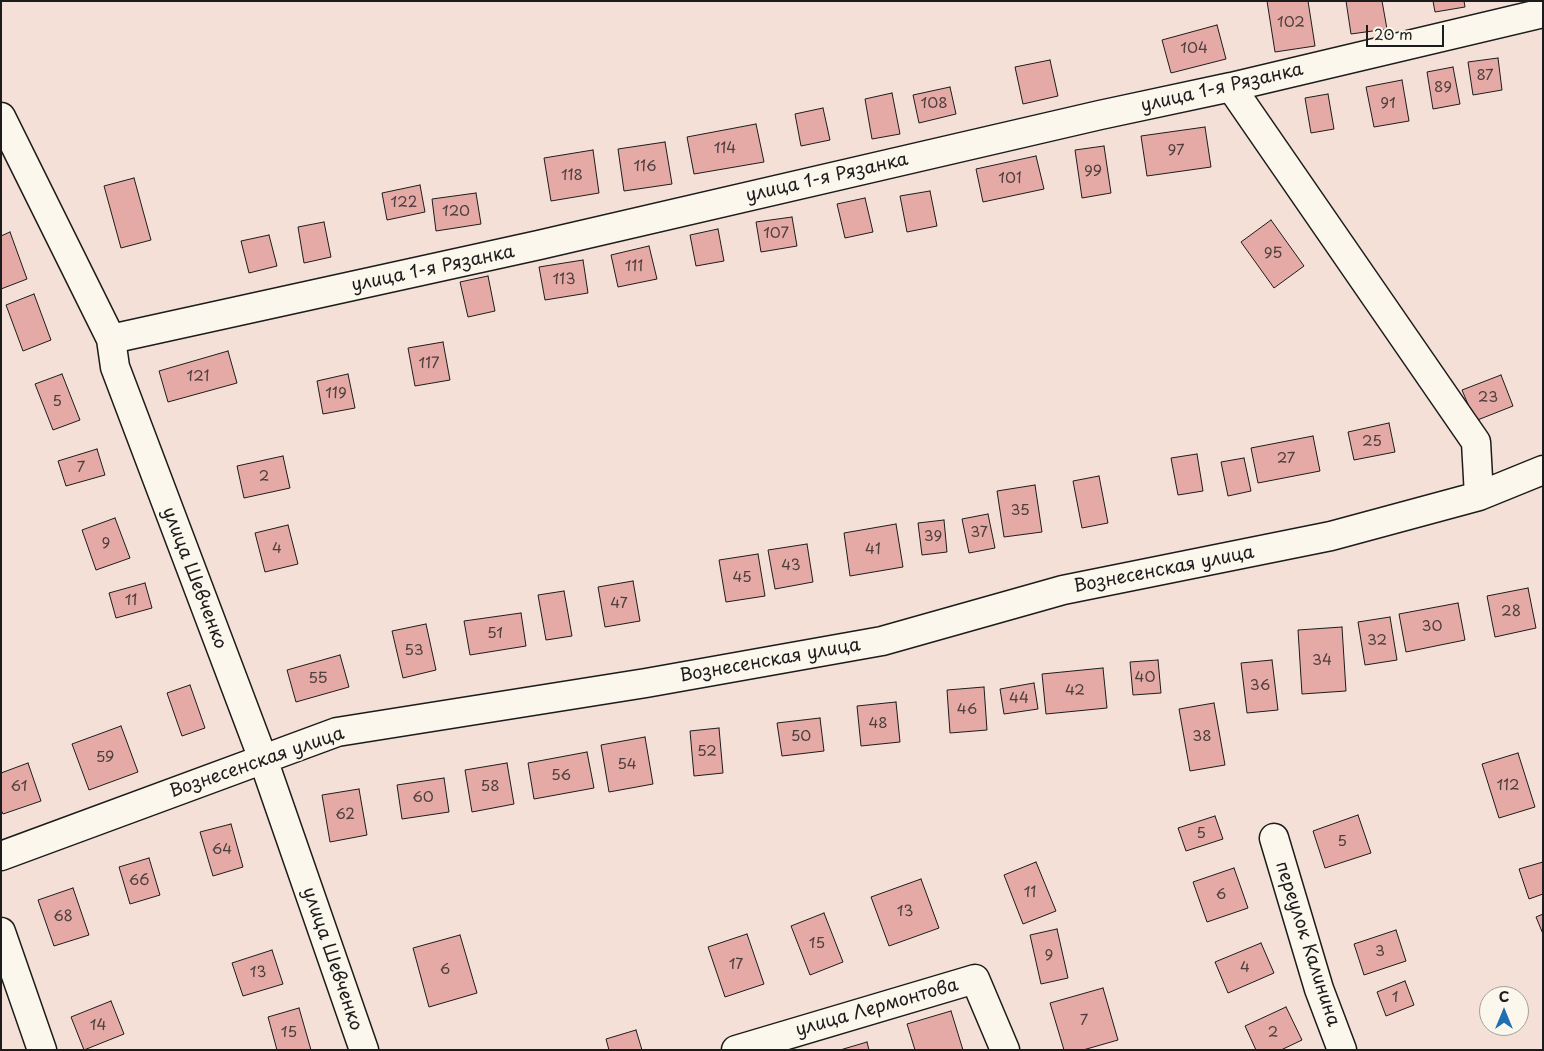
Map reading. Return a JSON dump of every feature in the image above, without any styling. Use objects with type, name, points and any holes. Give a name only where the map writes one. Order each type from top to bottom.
[{"type":"street","name":"улица 1-я Рязанка","points":[[111,339],[539,245],[1543,14]]},
{"type":"street","points":[[1231,87],[1476,442],[1479,496]]},
{"type":"street","name":"улица Шевченко","points":[[1,116],[111,339],[115,367],[263,759],[364,1050]]},
{"type":"street","name":"Вознесенская улица","points":[[1,856],[336,732],[646,682],[882,641],[1063,590],[1331,536],[1479,496],[1543,470]]},
{"type":"street","name":"переулок Калинина","points":[[1274,838],[1319,989],[1342,1050]]},
{"type":"street","points":[[1,932],[42,1050]]},
{"type":"street","name":"улица Лермонтова","points":[[736,1050],[975,979],[1005,1050]]},
{"type":"building","points":[[1267,1],[1308,1],[1315,46],[1275,52]]},
{"type":"building","points":[[1346,1],[1382,1],[1387,29],[1351,34]]},
{"type":"building","points":[[1433,1],[1464,1],[1465,7],[1435,12]]},
{"type":"building","points":[[1217,25],[1226,59],[1171,73],[1162,40]]},
{"type":"building","points":[[1498,58],[1502,90],[1473,95],[1468,62]]},
{"type":"building","points":[[1050,60],[1058,96],[1023,104],[1015,67]]},
{"type":"building","points":[[1453,67],[1460,104],[1433,109],[1427,72]]},
{"type":"building","points":[[1402,80],[1409,121],[1374,127],[1366,87]]},
{"type":"building","points":[[950,87],[956,114],[919,123],[913,95]]},
{"type":"building","points":[[892,93],[900,134],[872,139],[865,99]]},
{"type":"building","points":[[1328,94],[1334,129],[1311,133],[1305,98]]},
{"type":"building","points":[[823,108],[830,140],[801,146],[795,114]]},
{"type":"building","points":[[756,124],[764,162],[694,174],[687,137]]},
{"type":"building","points":[[1205,127],[1211,167],[1147,176],[1141,136]]},
{"type":"building","points":[[665,142],[672,184],[624,191],[618,149]]},
{"type":"building","points":[[1104,146],[1111,193],[1082,198],[1075,150]]},
{"type":"building","points":[[593,150],[599,193],[551,201],[544,158]]},
{"type":"building","points":[[1036,156],[1044,189],[983,202],[976,169]]},
{"type":"building","points":[[134,178],[151,240],[121,248],[104,186]]},
{"type":"building","points":[[420,185],[425,212],[387,220],[382,193]]},
{"type":"building","points":[[930,191],[937,226],[907,232],[900,196]]},
{"type":"building","points":[[476,193],[481,224],[436,231],[432,199]]},
{"type":"building","points":[[865,198],[873,232],[845,238],[837,204]]},
{"type":"building","points":[[792,217],[797,246],[761,252],[756,222]]},
{"type":"building","points":[[1271,220],[1304,266],[1274,288],[1241,242]]},
{"type":"building","points":[[324,222],[331,257],[304,263],[298,227]]},
{"type":"building","points":[[718,229],[724,261],[696,266],[690,235]]},
{"type":"building","points":[[10,232],[27,279],[1,289],[1,236]]},
{"type":"building","points":[[269,235],[277,266],[249,273],[241,241]]},
{"type":"building","points":[[649,246],[657,279],[618,287],[611,255]]},
{"type":"building","points":[[583,260],[588,293],[545,300],[539,267]]},
{"type":"building","points":[[488,276],[495,311],[468,317],[460,282]]},
{"type":"building","points":[[34,294],[51,340],[23,351],[6,305]]},
{"type":"building","points":[[443,342],[450,380],[415,386],[408,348]]},
{"type":"building","points":[[228,351],[237,383],[168,402],[159,371]]},
{"type":"building","points":[[62,374],[80,420],[53,430],[35,384]]},
{"type":"building","points":[[348,374],[355,408],[323,414],[317,381]]},
{"type":"building","points":[[1501,375],[1513,406],[1475,421],[1462,390]]},
{"type":"building","points":[[1389,423],[1395,452],[1354,460],[1348,432]]},
{"type":"building","points":[[1313,436],[1320,471],[1258,483],[1251,448]]},
{"type":"building","points":[[97,449],[105,475],[66,486],[58,461]]},
{"type":"building","points":[[1197,454],[1203,491],[1178,495],[1171,458]]},
{"type":"building","points":[[283,456],[290,488],[244,498],[237,466]]},
{"type":"building","points":[[1244,458],[1251,491],[1228,496],[1221,462]]},
{"type":"building","points":[[1099,476],[1108,523],[1082,528],[1073,481]]},
{"type":"building","points":[[1035,485],[1042,532],[1004,537],[997,491]]},
{"type":"building","points":[[988,514],[995,548],[969,553],[962,519]]},
{"type":"building","points":[[115,518],[130,558],[96,570],[82,530]]},
{"type":"building","points":[[944,520],[947,552],[922,555],[918,523]]},
{"type":"building","points":[[896,524],[903,567],[850,576],[844,533]]},
{"type":"building","points":[[288,525],[298,564],[265,572],[255,533]]},
{"type":"building","points":[[807,544],[813,582],[775,589],[768,550]]},
{"type":"building","points":[[758,554],[765,596],[726,602],[719,560]]},
{"type":"building","points":[[633,581],[640,621],[605,627],[598,587]]},
{"type":"building","points":[[145,583],[152,608],[116,618],[109,593]]},
{"type":"building","points":[[1528,588],[1536,628],[1495,637],[1487,596]]},
{"type":"building","points":[[564,591],[572,636],[546,640],[538,595]]},
{"type":"building","points":[[1458,603],[1465,640],[1406,652],[1399,614]]},
{"type":"building","points":[[521,613],[526,646],[470,655],[464,621]]},
{"type":"building","points":[[1390,617],[1397,660],[1365,665],[1358,622]]},
{"type":"building","points":[[426,624],[436,670],[403,678],[392,631]]},
{"type":"building","points":[[1342,627],[1346,691],[1302,694],[1298,630]]},
{"type":"building","points":[[340,655],[349,687],[296,702],[287,670]]},
{"type":"building","points":[[1158,660],[1161,693],[1133,695],[1130,662]]},
{"type":"building","points":[[1272,660],[1278,710],[1247,713],[1241,663]]},
{"type":"building","points":[[1103,668],[1107,708],[1046,714],[1042,674]]},
{"type":"building","points":[[1034,683],[1038,709],[1004,714],[1000,689]]},
{"type":"building","points":[[190,685],[205,728],[182,736],[167,693]]},
{"type":"building","points":[[984,687],[987,730],[950,733],[947,690]]},
{"type":"building","points":[[896,702],[900,742],[861,746],[857,706]]},
{"type":"building","points":[[1214,703],[1225,765],[1190,771],[1179,709]]},
{"type":"building","points":[[820,718],[824,751],[782,756],[777,723]]},
{"type":"building","points":[[121,726],[138,772],[89,790],[72,744]]},
{"type":"building","points":[[719,728],[723,773],[694,776],[690,731]]},
{"type":"building","points":[[645,737],[653,784],[609,792],[601,745]]},
{"type":"building","points":[[587,752],[594,788],[534,799],[528,763]]},
{"type":"building","points":[[1518,753],[1535,807],[1499,818],[1482,764]]},
{"type":"building","points":[[28,763],[41,801],[3,814],[1,810],[1,773]]},
{"type":"building","points":[[507,763],[514,804],[472,812],[465,770]]},
{"type":"building","points":[[444,778],[449,812],[402,819],[397,785]]},
{"type":"building","points":[[359,789],[367,835],[330,842],[322,795]]},
{"type":"building","points":[[1358,815],[1371,853],[1325,868],[1313,831]]},
{"type":"building","points":[[1215,816],[1223,839],[1186,851],[1178,828]]},
{"type":"building","points":[[231,824],[243,867],[213,876],[200,832]]},
{"type":"building","points":[[149,858],[160,895],[130,904],[119,867]]},
{"type":"building","points":[[1036,862],[1056,911],[1023,924],[1004,875]]},
{"type":"building","points":[[1543,862],[1543,894],[1529,899],[1519,869]]},
{"type":"building","points":[[1234,868],[1248,908],[1207,922],[1193,882]]},
{"type":"building","points":[[921,879],[939,928],[889,946],[871,897]]},
{"type":"building","points":[[73,888],[89,935],[54,946],[38,900]]},
{"type":"building","points":[[824,913],[843,962],[810,975],[791,926]]},
{"type":"building","points":[[1543,914],[1543,934],[1536,917]]},
{"type":"building","points":[[1057,929],[1068,978],[1041,984],[1030,935]]},
{"type":"building","points":[[1396,930],[1406,961],[1364,975],[1354,944]]},
{"type":"building","points":[[747,934],[764,984],[725,997],[708,947]]},
{"type":"building","points":[[460,935],[477,993],[429,1007],[413,948]]},
{"type":"building","points":[[1261,943],[1274,973],[1228,993],[1215,962]]},
{"type":"building","points":[[272,950],[283,984],[243,996],[232,963]]},
{"type":"building","points":[[1405,981],[1414,1005],[1386,1016],[1377,992]]},
{"type":"building","points":[[1103,988],[1118,1040],[1083,1050],[1064,1050],[1050,1003]]},
{"type":"building","points":[[111,1001],[124,1034],[84,1050],[71,1017]]},
{"type":"building","points":[[1286,1007],[1302,1040],[1281,1050],[1256,1050],[1245,1026]]},
{"type":"building","points":[[299,1008],[311,1050],[277,1050],[268,1017]]},
{"type":"building","points":[[951,1011],[963,1050],[915,1050],[907,1024]]},
{"type":"building","points":[[636,1030],[642,1050],[609,1050],[606,1039]]},
{"type":"building","points":[[867,1042],[869,1050],[840,1050]]}]
